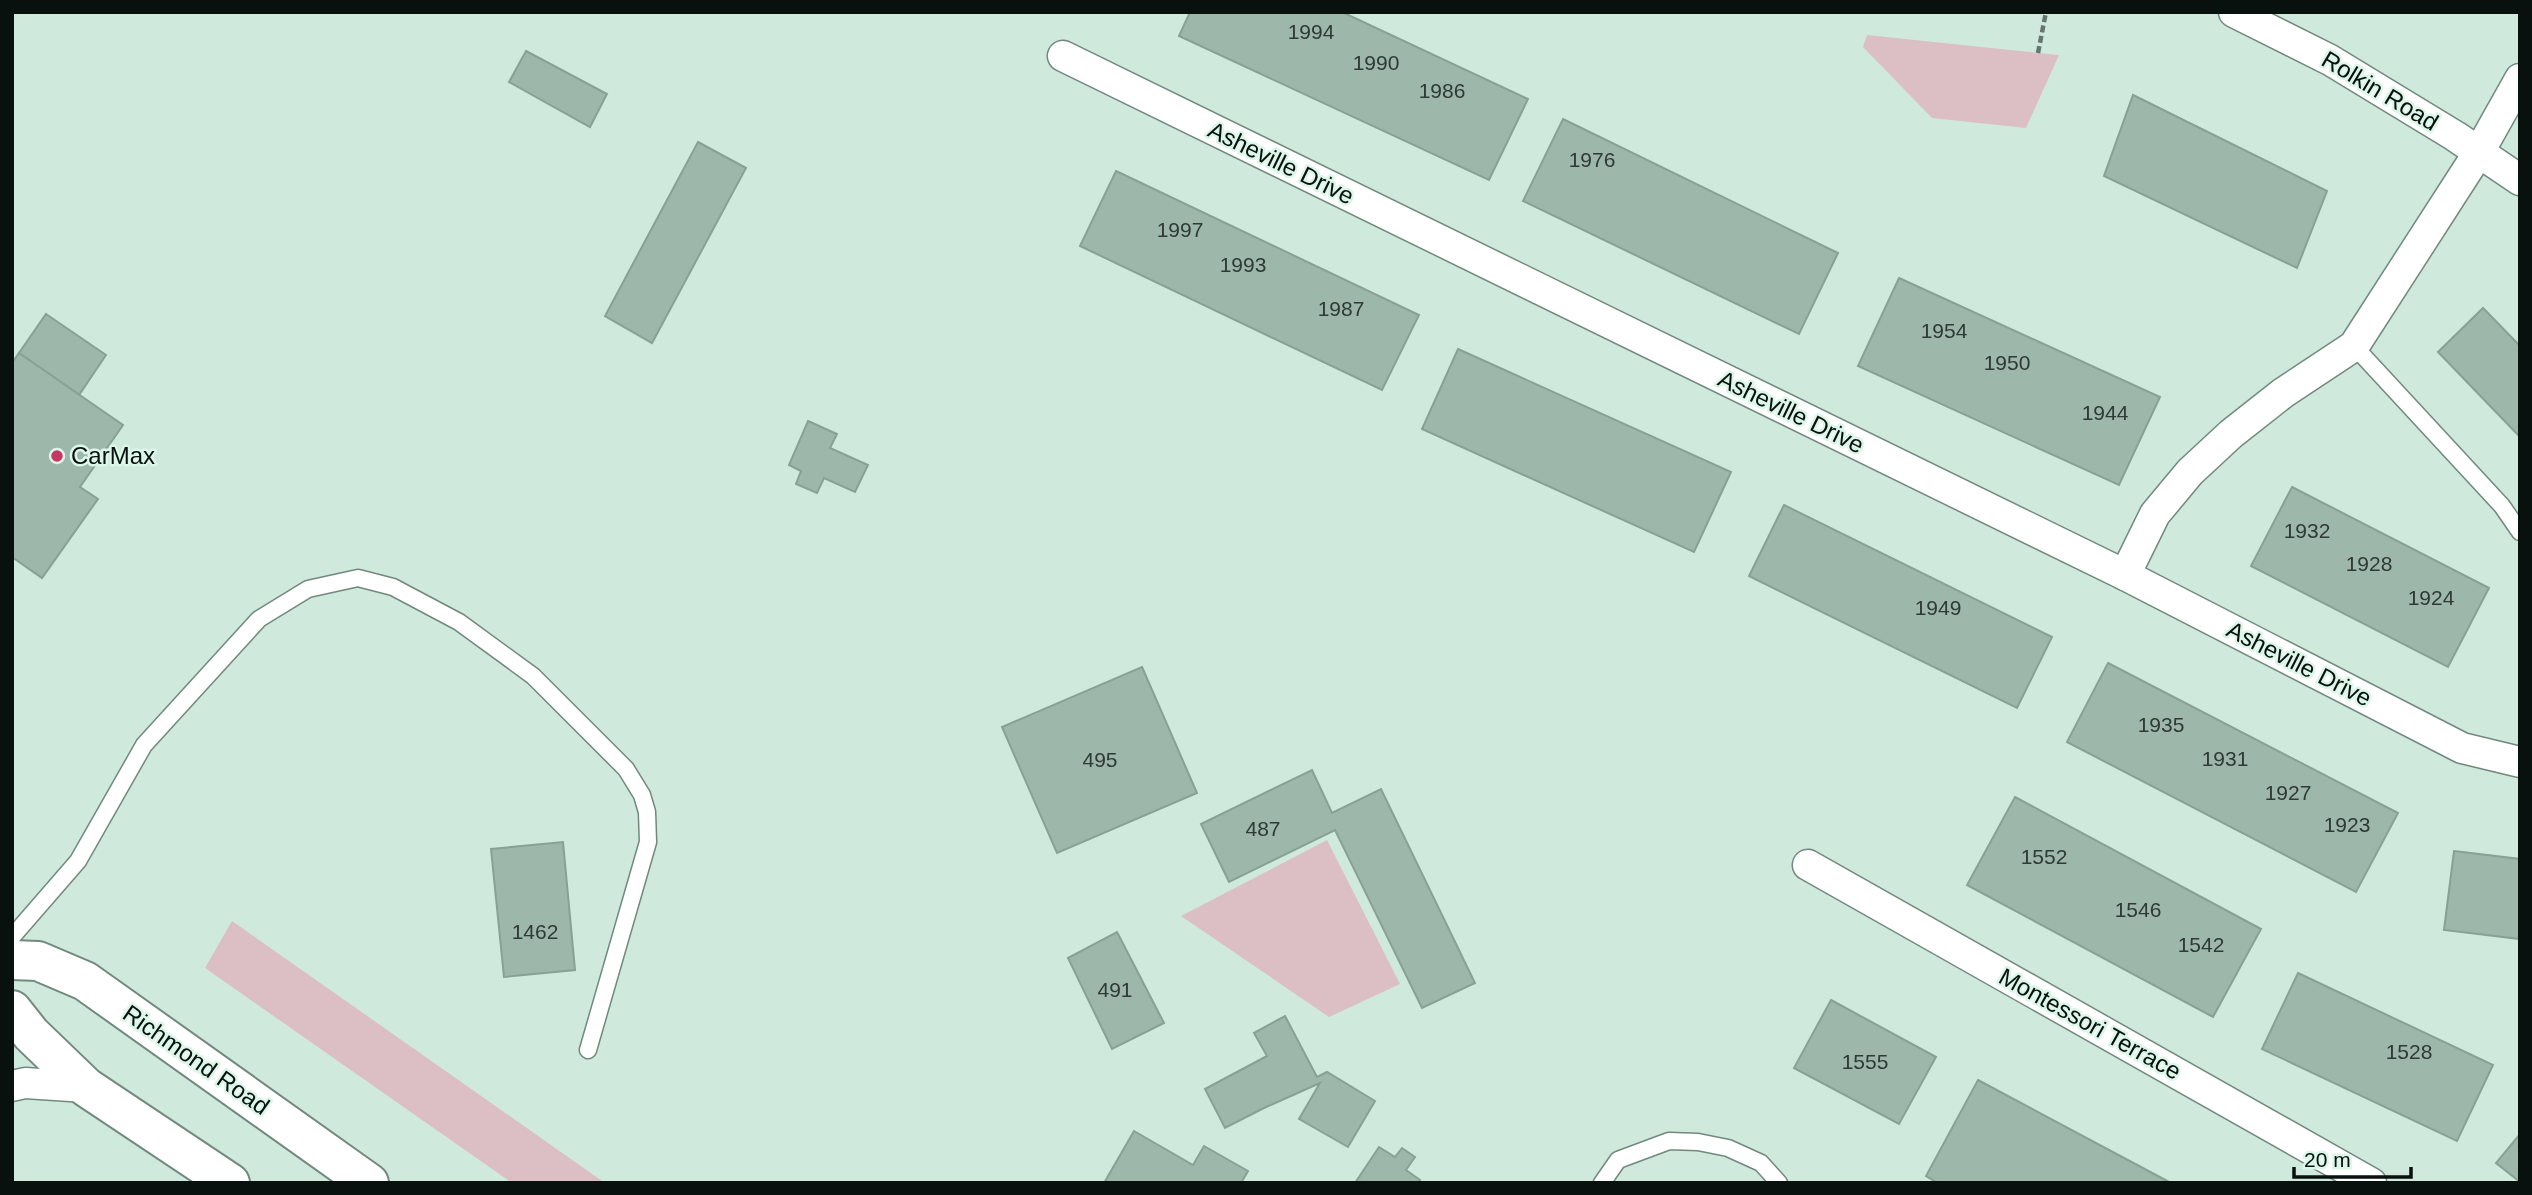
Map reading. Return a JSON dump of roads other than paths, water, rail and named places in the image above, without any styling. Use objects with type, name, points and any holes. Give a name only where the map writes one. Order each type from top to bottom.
[{"type":"highway","name":"Richmond Road","points":[[12,960],[38,961],[85,981],[369,1183]]},
{"type":"highway","points":[[12,1010],[31,1034],[86,1087],[230,1183]]},
{"type":"street","name":"Rolkin Road","points":[[2234,12],[2329,60],[2520,180]]},
{"type":"street","name":"Asheville Drive","points":[[1063,56],[2125,575],[2462,748],[2520,762]]},
{"type":"street","points":[[2125,575],[2155,514],[2190,472],[2284,393],[2354,346],[2479,152],[2520,79]]},
{"type":"street","name":"Montessori Terrace","points":[[1808,865],[2371,1183]]},
{"type":"street","points":[[12,1086],[25,1083],[86,1087]]},
{"type":"lane","points":[[2354,346],[2502,506],[2520,532]]},
{"type":"lane","points":[[12,937],[78,861],[144,745],[259,620],[308,589],[358,578],[393,587],[459,622],[533,676],[626,769],[642,795],[647,812],[648,842],[588,1049]]},
{"type":"lane","points":[[1602,1183],[1618,1160],[1669,1141],[1728,1147],[1761,1163],[1779,1183]]},
{"type":"place","name":"CarMax","points":[[57,456]]}]
